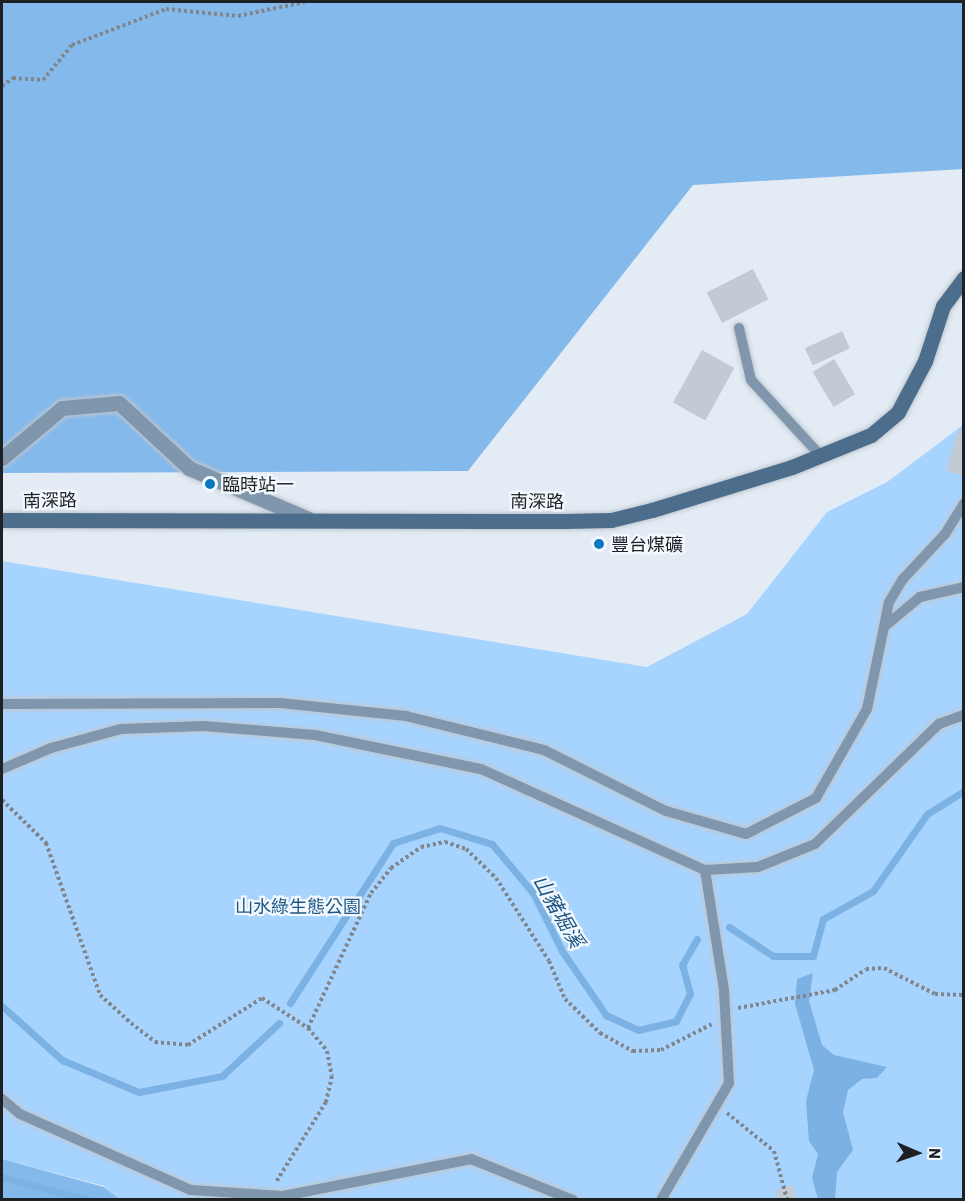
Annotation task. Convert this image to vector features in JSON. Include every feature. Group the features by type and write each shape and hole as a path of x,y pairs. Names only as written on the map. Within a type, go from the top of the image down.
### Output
{"main road":[{"name":"南深路","path":"2,520 610,520 821,456 871,435 898,412 925,361 943,306 963,278"}],"street":[{"path":"2,458 62,408 119,404 189,468 311,520"}],"lane":[{"path":"739,328 751,380 821,456"},
{"path":"2,704 280,703 406,716 544,750 666,811 746,834 816,798 867,709 889,602 903,579 945,534 963,503"},
{"path":"884,627 920,597 963,587"},
{"path":"2,769 51,748 121,729 204,726 315,735 481,769 705,870 758,867 814,844 939,724 963,715"},
{"path":"661,1200 719,1108 729,1083 724,1015 705,870"},
{"path":"2,1099 20,1114 191,1190 267,1195 471,1159 573,1200"}],"path":[{"path":"2,86 13,78 43,80 72,45 166,9 238,16 305,2"},
{"path":"2,800 46,843 100,995 155,1042 188,1045 262,998 308,1028 327,1051 332,1076 326,1102 267,1195"},
{"path":"308,1028 371,893 391,868 421,847 445,842 466,849 496,878 549,961 565,999 600,1033 633,1051 661,1050 697,1036 724,1015 754,1002 835,990 866,969 884,968 935,994 963,994"},
{"path":"719,1108 758,1134 774,1151 787,1200"}],"green space":[{"name":"山水綠生態公園","path":"963,425 963,1199 119,1200 104,1186 2,1159 2,561 647,667 747,614 827,512 887,482"}],"shaded area":[{"path":"2,2 963,2 963,169 693,185 468,471 2,473"},
{"path":"813,973 809,1001 822,1045 834,1055 887,1067 877,1078 862,1079 848,1090 843,1112 853,1150 837,1172 835,1199 818,1199 812,1178 818,1154 809,1141 806,1101 814,1070 795,1004 797,979"},
{"path":"2,1159 104,1187 119,1199 2,1199"}],"building":[{"path":"753,269 768,299 722,323 707,293"},
{"path":"842,331 850,348 813,366 805,348"},
{"path":"702,350 734,368 705,420 673,402"},
{"path":"834,359 855,394 834,407 813,372"},
{"path":"958,430 964,432 964,476 946,470"},
{"path":"792,1185 797,1200 778,1200 775,1191"}],"waterway":[{"name":"山豬堀溪","path":"729,927 773,956 813,956 823,919 873,891 927,814 964,791"},
{"name":"山豬堀溪","path":"290,1003 393,843 440,828 492,844 533,893 562,951 606,1015 638,1030 676,1021 690,994 682,965 697,939"},
{"name":"山豬堀溪","path":"2,1006 62,1060 139,1092 222,1076 279,1023"},
{"path":"2,1177 88,1200"}],"place":[{"name":"臨時站一","path":"210,484"},
{"name":"豐台煤礦","path":"599,544"}]}
